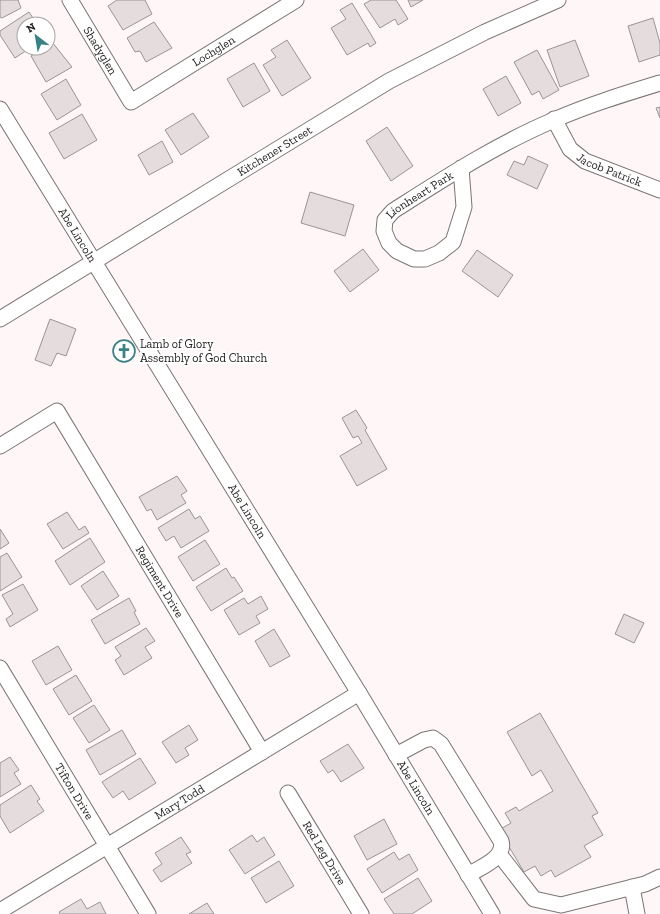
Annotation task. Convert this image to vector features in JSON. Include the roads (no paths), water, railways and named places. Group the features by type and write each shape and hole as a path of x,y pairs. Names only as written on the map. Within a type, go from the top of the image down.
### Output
{"street":[{"name":"Shadyglen","path":"70,0 131,102"},
{"name":"Kitchener Street","path":"0,319 389,81 484,32 558,0"},
{"name":"Lochglen","path":"131,102 292,1"},
{"name":"Lionheart Park","path":"461,168 464,208 453,242 439,253 426,259 414,259 397,251 389,242 384,231 385,220 393,211 461,168 554,120 612,98 660,83"},
{"name":"Abe Lincoln","path":"0,109 359,694 492,914"},
{"name":"Jacob Patrick","path":"554,120 570,149 585,161 660,190"},
{"name":"Regiment Drive","path":"0,446 56,411 262,752"},
{"name":"Tifton Drive","path":"0,668 148,914"},
{"name":"Mary Todd","path":"0,911 359,694"},
{"path":"396,755 424,740 433,738 441,744 501,841 503,848 500,855 468,875"},
{"name":"Red Leg Drive","path":"288,793 361,914"},
{"path":"500,855 534,899 562,909 645,884 660,877"},
{"path":"632,887 637,914"}],"place":[{"name":"Lamb of Glory Assembly of God Church","path":"124,351"}]}
